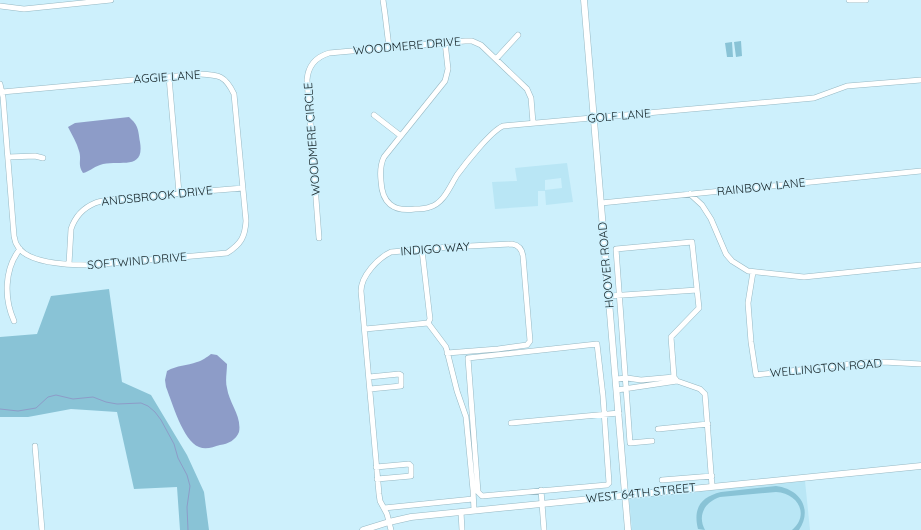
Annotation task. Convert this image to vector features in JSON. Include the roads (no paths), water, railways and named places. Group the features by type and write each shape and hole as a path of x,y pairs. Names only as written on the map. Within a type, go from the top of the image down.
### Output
{"street":[{"path":"0,6 24,9 111,0"},
{"path":"383,0 386,14 388,47"},
{"name":"HOOVER ROAD","path":"584,0 628,530"},
{"path":"849,0 866,0"},
{"path":"496,59 518,35"},
{"name":"WOODMERE DRIVE","path":"330,53 445,42 467,41 476,43 496,59 524,85 529,92 531,98 533,123"},
{"path":"374,115 401,136 445,82 448,69 445,42"},
{"name":"WOODMERE CIRCLE","path":"319,238 307,80 309,70 314,62 323,55 330,53"},
{"name":"AGGIE LANE","path":"2,92 199,74 216,75 229,84 234,94 243,188 246,232 240,242 232,250"},
{"path":"169,77 179,193"},
{"name":"GOLF LANE","path":"401,136 384,157 380,171 382,193 390,204 397,208 407,210 430,207 441,200 461,170 496,130 507,125 814,98 847,86 921,80"},
{"path":"0,84 8,157 14,236 16,245 20,249 12,261 7,286 9,306 14,321"},
{"path":"8,157 35,156 43,158"},
{"name":"RAINBOW LANE","path":"601,203 921,171"},
{"name":"ANDSBROOK DRIVE","path":"69,264 71,229 77,217 85,208 97,202 243,188"},
{"path":"690,194 702,205 711,219 726,254 740,267 753,272 766,272 804,277 921,265"},
{"name":"HOOVER ROAD","path":"652,441 630,443 618,296 616,249 692,242 697,290"},
{"name":"INDIGO WAY","path":"365,329 361,291 363,279 368,272 389,253 449,246 512,244 518,246 522,251 523,256 530,341 529,344 498,349 448,353"},
{"name":"SOFTWIND DRIVE","path":"20,249 32,258 69,264 91,265 227,253 232,250"},
{"path":"422,250 430,319 428,323"},
{"name":"WELLINGTON ROAD","path":"753,272 748,303 751,342 756,374 858,363 883,362 921,364"},
{"path":"609,296 697,290 699,308 671,337 675,379"},
{"path":"391,530 379,497 365,329 428,323"},
{"path":"428,323 444,342 466,417 474,510"},
{"path":"598,344 604,414 610,480 606,485 482,496 479,495 468,358 598,344"},
{"path":"369,377 401,375 401,386 370,389"},
{"path":"616,379 675,379 703,390 705,394 708,424 712,486"},
{"path":"617,390 675,379"},
{"path":"511,423 619,413"},
{"path":"658,429 708,424"},
{"path":"35,446 42,530"},
{"path":"376,467 410,465 412,475 377,479"},
{"name":"WEST 64TH STREET","path":"363,530 411,517 921,466"},
{"name":"WEST 64TH STREET","path":"662,480 712,476"},
{"path":"541,490 544,530"},
{"path":"384,508 472,498"},
{"path":"461,512 462,530"}],"waterway":[{"path":"0,409 18,411 36,408 48,397 56,395 73,399 93,397 117,404 141,403 148,406 161,420 174,444 178,458 187,475 190,486 187,507 188,530"}]}
